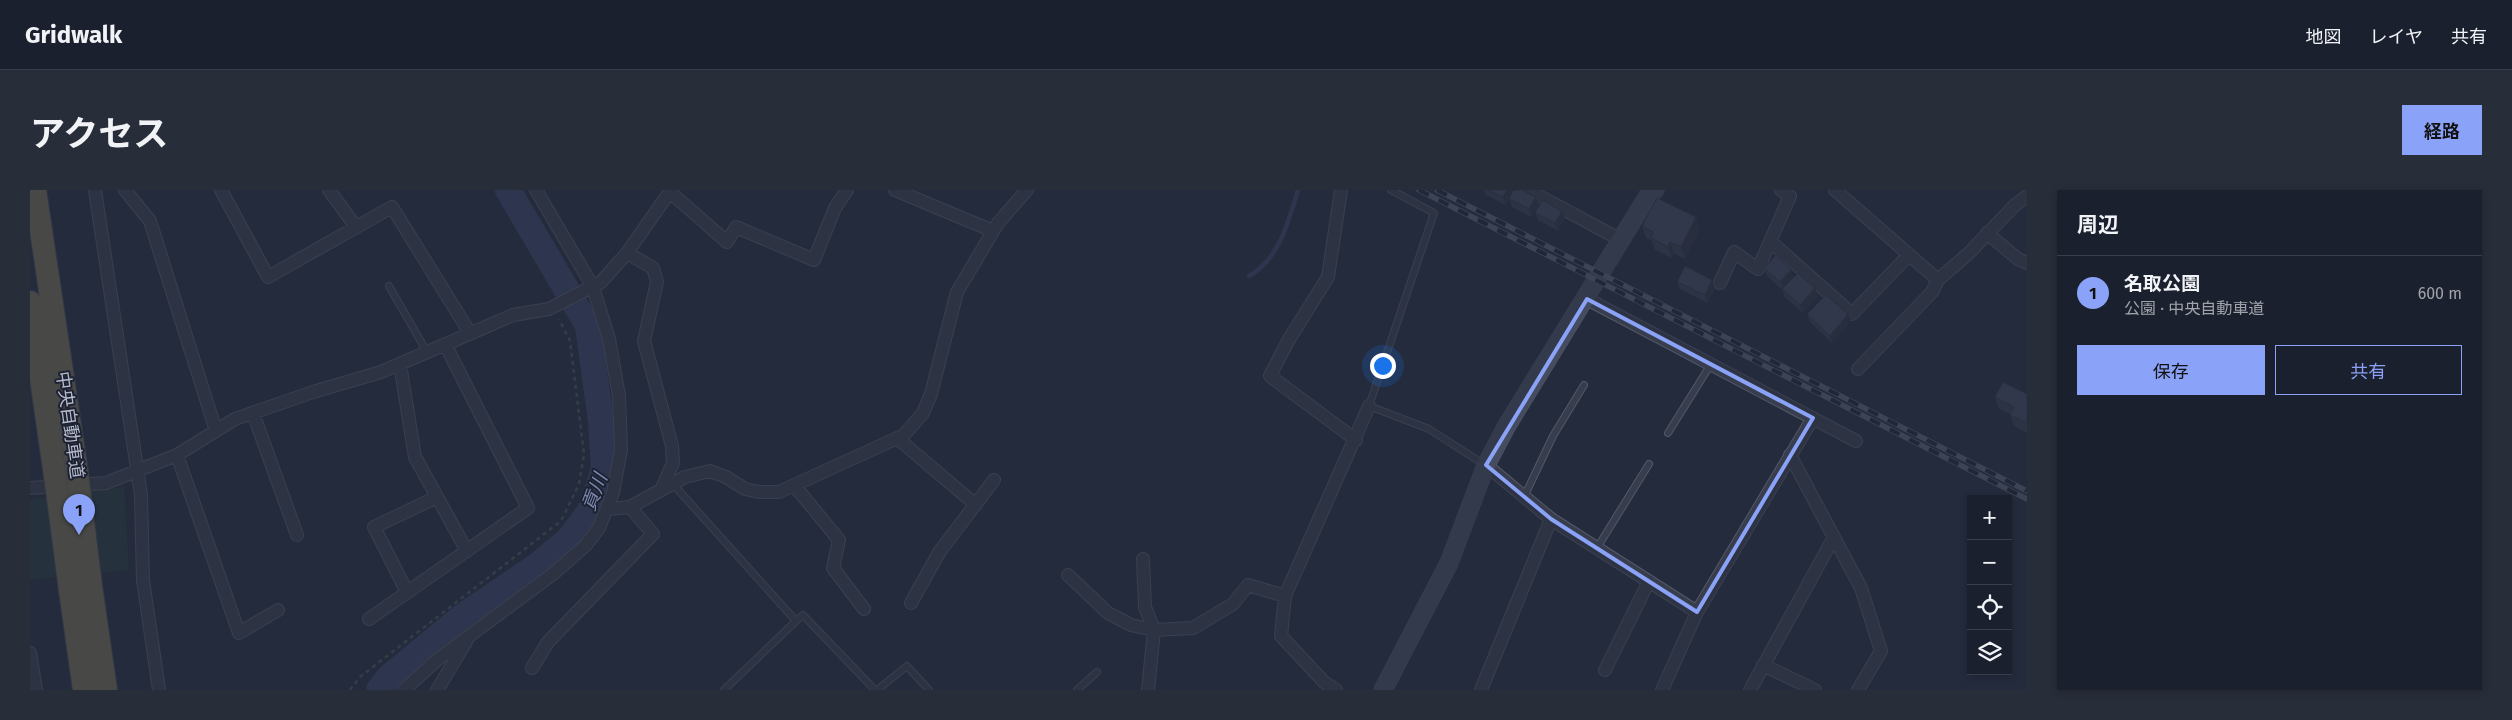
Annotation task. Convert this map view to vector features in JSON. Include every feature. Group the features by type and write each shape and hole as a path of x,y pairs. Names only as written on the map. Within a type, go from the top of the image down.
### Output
{"highway":[{"name":"中央自動車道","path":"34,190 45,250 66,474 81,588 84,690"},
{"name":"中央自動車道","path":"30,302 66,474"},
{"name":"中央自動車道","path":"81,588 106,690"}],"street":[{"path":"95,190 142,495 143,580 159,690"},
{"path":"125,190 150,221 216,431"},
{"path":"329,190 356,227"},
{"path":"404,690 437,660 553,574 586,545 599,528 608,509 622,450 618,396 609,339 590,288 536,190"},
{"path":"30,488 106,484 177,455 235,419 381,372 512,315 549,309 601,282 627,253 670,191 727,242 736,227 814,260 836,208 847,190"},
{"path":"895,190 993,231"},
{"path":"608,509 630,507 685,476 710,471 726,477 745,489 759,492 779,492 904,435 923,413 931,394 957,292 993,231 1027,190"},
{"path":"1341,190 1328,277 1288,341 1270,376 1356,440"},
{"path":"1528,190 1621,240"},
{"path":"1383,690 1449,563 1486,466 1506,427 1621,240 1654,190"},
{"path":"1720,283 1734,252 1758,269 1790,196 1780,190"},
{"path":"1835,190 1938,280"},
{"path":"225,192 268,277 392,207 470,333"},
{"path":"1858,369 1932,292 1938,280 2015,205 2027,196"},
{"path":"1987,234 2018,259 2027,263"},
{"path":"1770,241 1852,314 1909,255"},
{"path":"627,253 653,268 657,282 644,341 672,446 673,463 667,485"},
{"path":"1587,298 1856,441"},
{"path":"369,619 528,508 445,344"},
{"path":"400,364 415,457 467,551"},
{"path":"1331,689 1281,636 1285,596 1370,406"},
{"path":"253,413 298,535"},
{"path":"1662,690 1697,612 1814,418"},
{"path":"896,438 976,505"},
{"path":"177,455 239,633 278,610"},
{"path":"1790,455 1861,588 1881,651 1858,690"},
{"path":"1486,466 1551,519 1697,612"},
{"path":"911,603 940,551 994,480"},
{"path":"794,485 839,540 833,568 864,609"},
{"path":"407,592 374,527 437,498"},
{"path":"532,668 548,642 653,534 630,507"},
{"path":"1481,690 1551,519"},
{"path":"1750,690 1834,537"},
{"path":"1143,559 1145,607 1154,630 1148,690"},
{"path":"1068,575 1108,613 1131,625 1154,630 1193,628 1233,604 1248,585 1285,596"},
{"path":"1605,670 1649,581"},
{"path":"437,690 470,636"},
{"path":"30,653 36,690"},
{"path":"1763,665 1815,690"}],"lane":[{"path":"1391,190 1434,213 1370,406 1429,429 1486,466"},
{"path":"388,286 427,352"},
{"path":"1668,433 1711,364"},
{"path":"1524,497 1553,436 1584,385"},
{"path":"1597,548 1649,464"},
{"path":"667,485 796,622"},
{"path":"724,690 804,615 876,690 906,666 929,690"},
{"path":"1078,690 1097,672"}],"highlighted area":[{"path":"1587,299 1813,418 1697,612 1551,519 1486,465"}],"shaded area":[{"path":"124,487 129,570 30,580 30,499"}],"building":[{"path":"1488,190 1507,190 1503,197"},
{"path":"1513,190 1522,190 1536,197 1529,209 1509,199"},
{"path":"1657,198 1696,217 1681,247 1670,242 1668,247 1651,238 1653,232 1642,226"},
{"path":"1542,200 1562,211 1555,223 1535,213"},
{"path":"1776,255 1791,270 1780,282 1764,268"},
{"path":"1685,266 1712,280 1705,295 1677,282"},
{"path":"1798,273 1815,288 1800,305 1782,289"},
{"path":"1826,295 1848,314 1830,336 1807,314"},
{"path":"2003,382 2027,394 2027,423 2010,415 2014,407 1995,397"}],"waterway":[{"name":"貢川","path":"379,690 388,678 463,616 538,565 569,539 592,508 604,468 601,421 588,326 508,190"},
{"path":"1249,276 1260,268 1275,249 1286,227 1298,190"}],"railway":[{"path":"1419,190 2027,499"},
{"path":"1437,190 2027,491"}],"place":[{"name":"名取公園","path":"79,535"}]}
